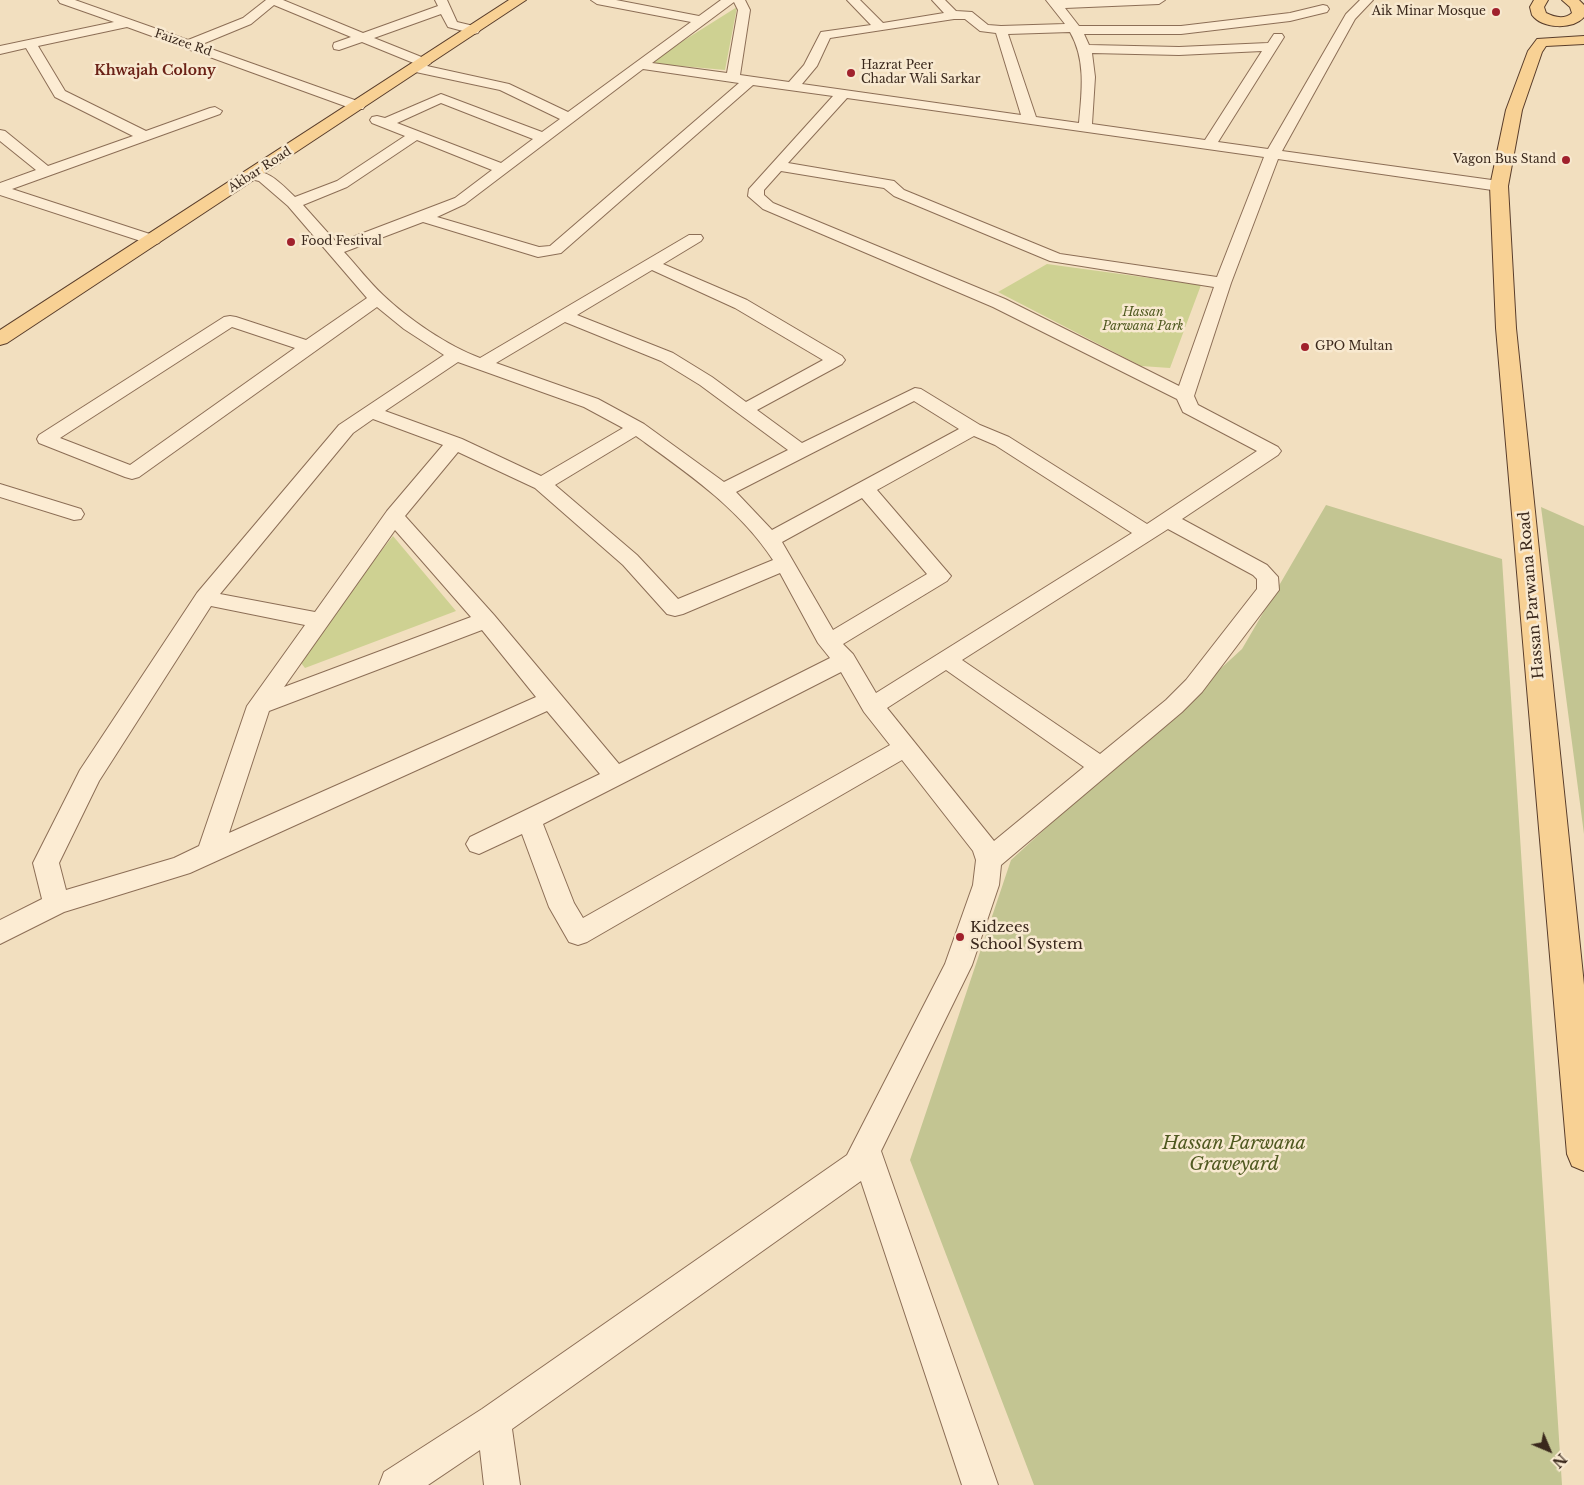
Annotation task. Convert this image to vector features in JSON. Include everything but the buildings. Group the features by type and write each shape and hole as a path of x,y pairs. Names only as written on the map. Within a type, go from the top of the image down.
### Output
{"main road":[{"name":"Akbar Road","path":"0,339 519,0"},
{"path":"1535,1 1538,13 1566,15 1584,29"},
{"path":"1566,15 1584,40"},
{"name":"Hassan Parwana Road","path":"1566,15 1535,51 1514,110 1500,186 1506,328 1584,1154"}],"street":[{"name":"Faizee Rd","path":"64,0 355,107 414,136 503,169"},
{"path":"188,45 247,21 273,0 364,37 420,65 498,86 569,118"},
{"path":"597,0 702,20"},
{"path":"334,250 460,201 729,0"},
{"path":"733,79 744,10 738,0"},
{"path":"853,0 880,27"},
{"path":"938,0 954,15"},
{"path":"1054,2 1160,0"},
{"path":"1308,0 1337,13"},
{"path":"792,88 810,66 825,36 954,15 968,15 984,28 1001,30 1166,31 1337,13 1367,0"},
{"path":"1054,2 1074,29 1084,49 1088,83 1085,129"},
{"path":"339,46 443,4 452,24 474,30"},
{"path":"1185,396 1223,283 1272,155 1337,13"},
{"path":"1209,145 1290,17"},
{"path":"0,50 126,24"},
{"path":"1001,30 1030,120"},
{"path":"30,44 60,94 145,136"},
{"path":"1084,49 1179,51 1271,47"},
{"path":"640,65 792,88 1500,186"},
{"path":"422,216 538,252 550,252 559,247 749,81"},
{"path":"842,95 756,193 756,196 768,206 999,303 1185,396 1190,408 1271,451 1147,533 872,706"},
{"path":"385,123 441,98 543,138"},
{"path":"0,189 215,111"},
{"path":"0,134 46,172"},
{"path":"293,203 342,184 414,136"},
{"path":"778,166 889,184 899,193 1056,258 1223,283"},
{"path":"252,175 264,177 293,203 377,299 410,325 456,355 591,403 637,428 723,491 770,540 872,706 985,847 989,860 986,885 958,965 858,1165 494,1422 397,1485"},
{"path":"0,189 153,240"},
{"path":"482,364 695,238"},
{"path":"651,264 741,304 836,360 744,410"},
{"path":"308,346 230,320 46,439 132,473 308,346 377,299"},
{"path":"564,316 667,358 706,382 802,451"},
{"path":"56,904 46,863 88,777 205,598 346,429 456,355"},
{"path":"723,491 915,393 973,429 1002,442 1147,533"},
{"path":"370,412 455,443 542,484 630,560 675,609 785,564"},
{"path":"542,484 637,428"},
{"path":"770,540 973,429"},
{"path":"210,853 259,706 394,516 455,443"},
{"path":"479,844 616,777 837,651 940,576 865,488"},
{"path":"0,490 74,514"},
{"path":"394,516 486,620 616,777"},
{"path":"989,860 1152,727 1194,686 1268,590 1267,577 1260,570 1167,520"},
{"path":"205,598 319,620"},
{"path":"259,706 486,620"},
{"path":"947,660 1101,767"},
{"path":"0,933 56,904 182,866 551,700"},
{"path":"529,821 562,907 578,934 905,747"},
{"path":"866,1150 980,1485"},
{"path":"494,1422 502,1485"}],"green space":[{"path":"737,7 725,70 648,63"},
{"name":"Hassan Parwana Park","path":"1047,264 1201,285 1170,368 1141,366 998,292"},
{"name":"Hassan Parwana Graveyard","path":"1326,505 1502,559 1562,1485 1034,1485 910,1160 1011,860 1242,649"},
{"path":"1541,507 1584,526 1584,834"},
{"path":"393,536 456,611 305,668 297,658"}],"place":[{"name":"Aik Minar Mosque","path":"1496,12"},
{"name":"Hazrat Peer Chadar Wali Sarkar","path":"851,73"},
{"name":"Vagon Bus Stand","path":"1566,160"},
{"name":"Food Festival","path":"291,242"},
{"name":"GPO Multan","path":"1305,347"},
{"name":"Kidzees School System","path":"960,937"}],"district":[{"name":"Khwajah Colony","path":"155,71"}]}
